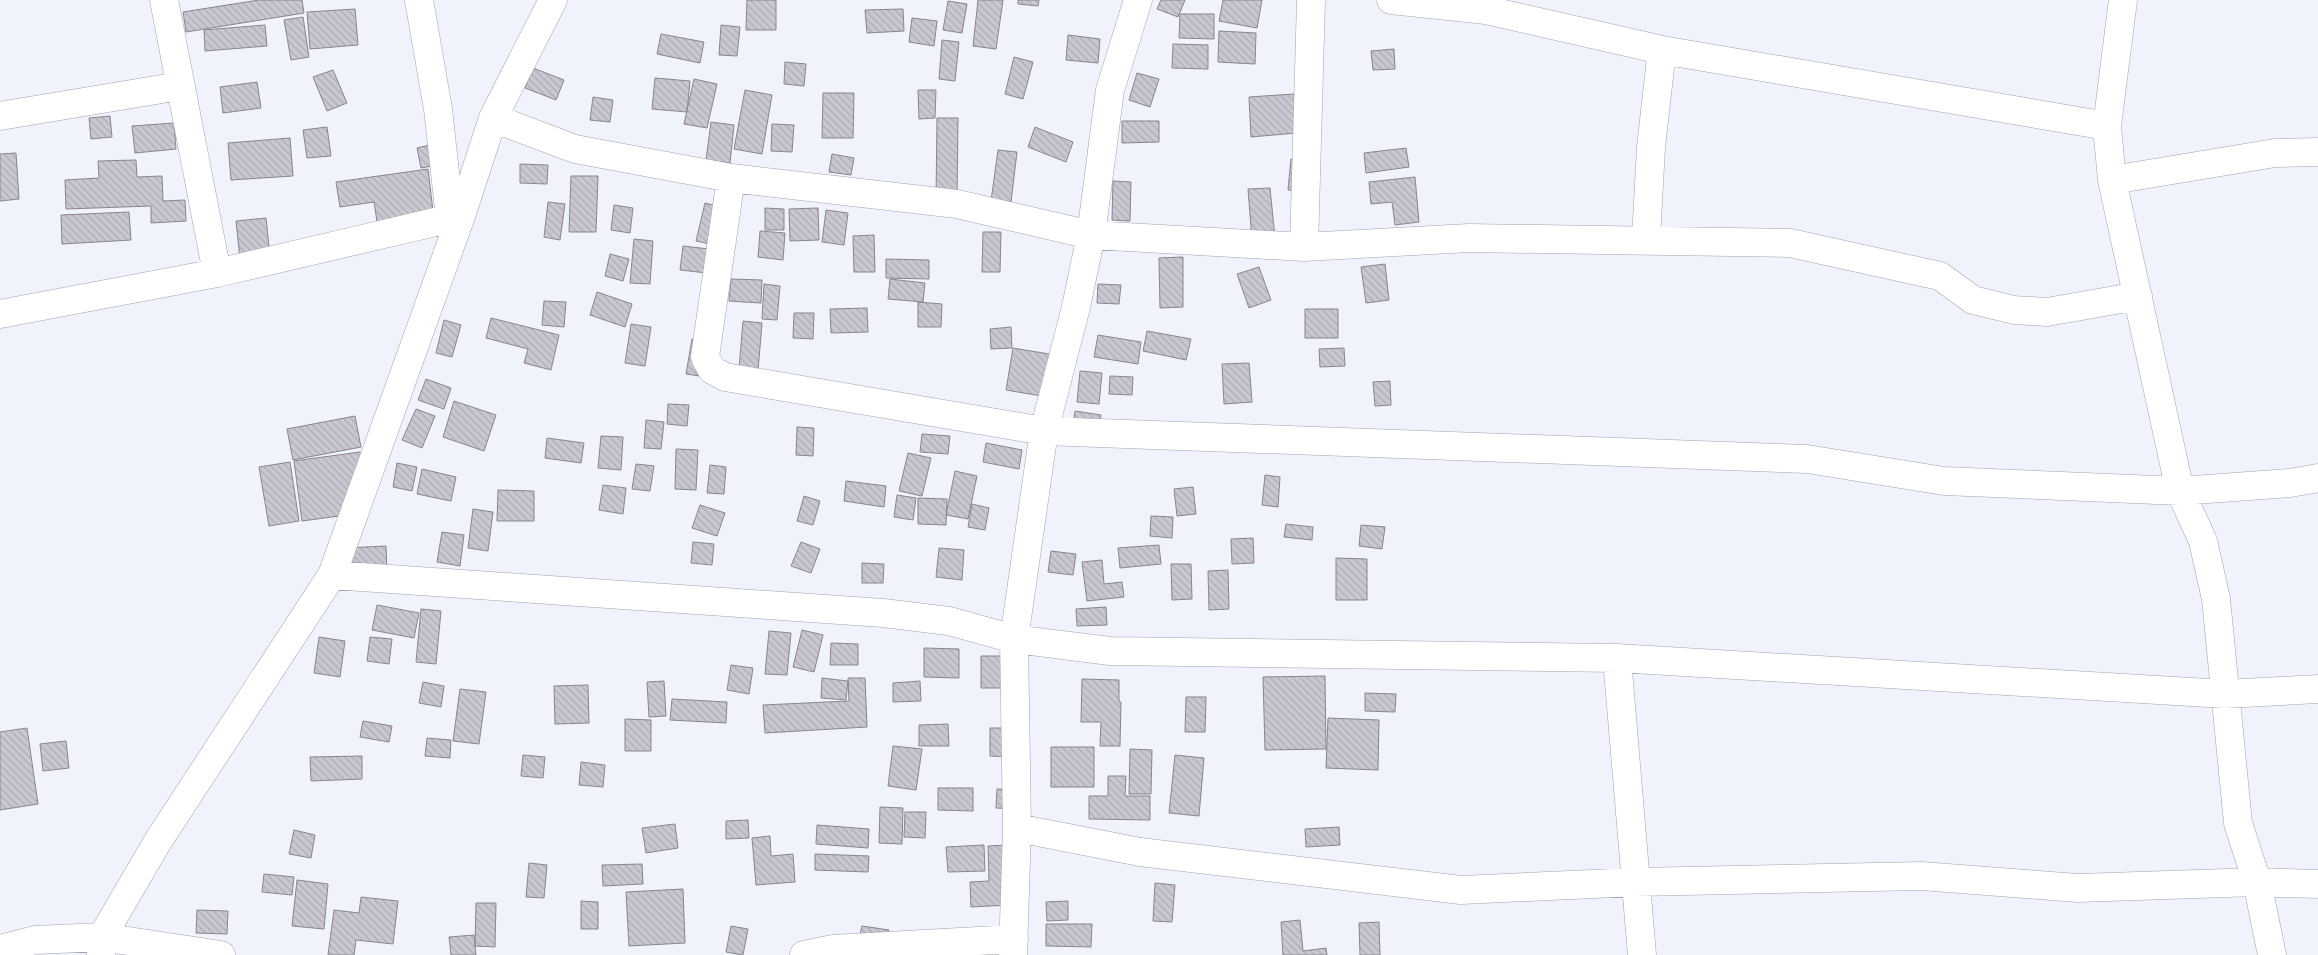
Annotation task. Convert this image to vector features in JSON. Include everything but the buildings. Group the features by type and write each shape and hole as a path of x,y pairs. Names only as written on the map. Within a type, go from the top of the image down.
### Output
{"street":[{"path":"164,0 217,272"},
{"path":"419,0 456,217"},
{"path":"102,946 158,841 332,575 456,217 493,118 553,0"},
{"path":"804,955 833,949 1014,947 1018,828 1014,639 1044,431 1076,307 1091,235 1110,90 1138,0"},
{"path":"1304,247 1311,0"},
{"path":"1391,0 1486,5 1662,50 2107,126"},
{"path":"2123,0 2107,126 2112,180 2180,491 2203,540 2216,599 2238,824 2257,882 2272,955"},
{"path":"1646,240 1651,147 1662,50"},
{"path":"0,116 180,86"},
{"path":"493,118 575,149 731,178 957,204 1091,235 1304,247 1470,238 1790,243 1940,276 1973,300 2014,310 2047,312 2138,296"},
{"path":"2112,180 2275,153 2318,152"},
{"path":"731,178 705,357 712,370 725,377 1044,431 1807,459 1944,482 2180,491 2290,483 2318,478"},
{"path":"0,314 217,272 456,217"},
{"path":"332,575 883,613 950,621 1014,639 1110,651 1617,658 2225,694 2318,689"},
{"path":"1617,658 1642,955"},
{"path":"1018,828 1140,852 1460,890 1636,882 1921,876 2078,888 2257,882 2318,884"},
{"path":"0,949 35,940 221,955"}]}
